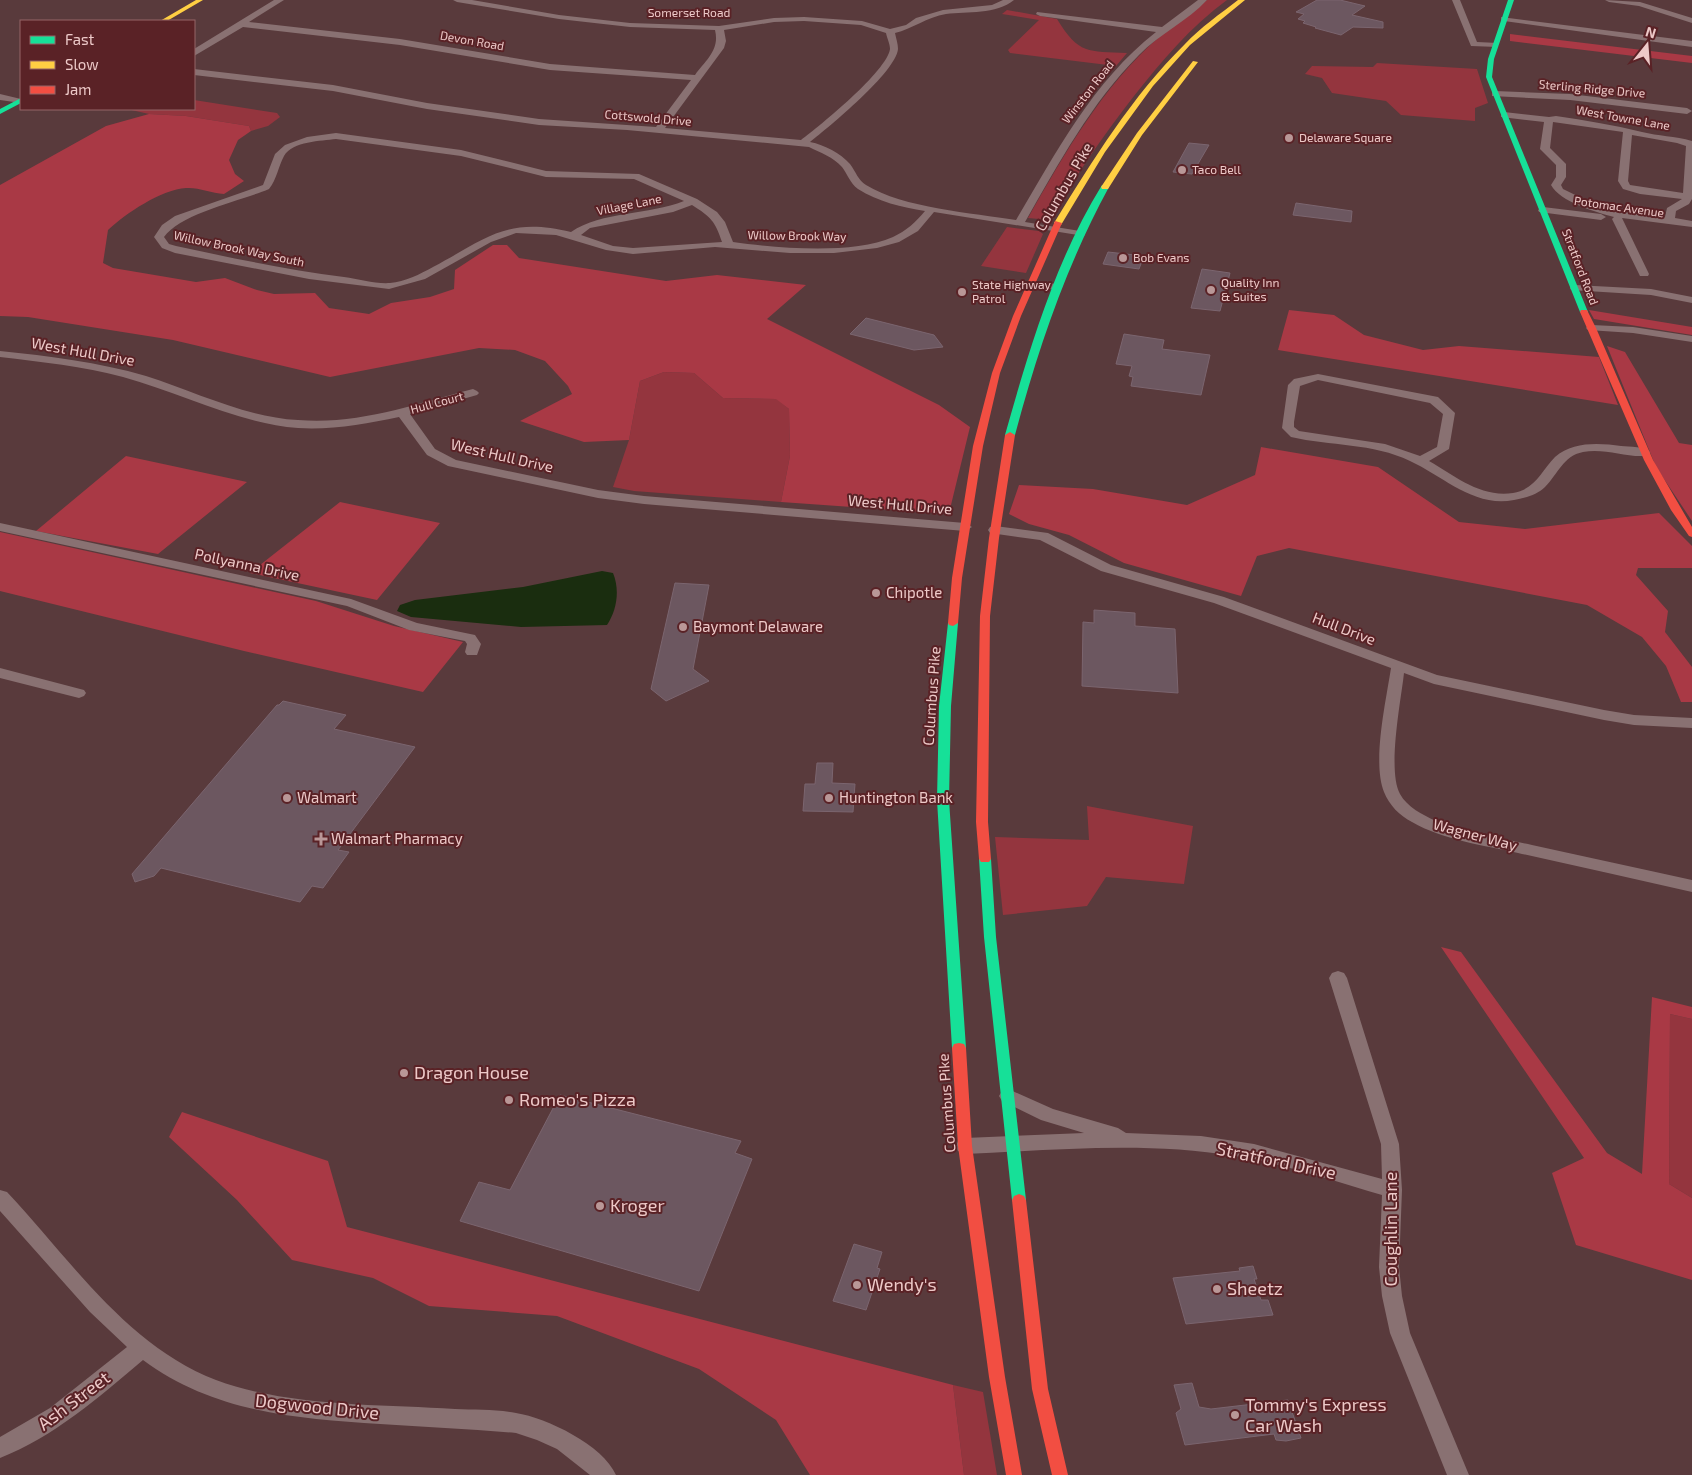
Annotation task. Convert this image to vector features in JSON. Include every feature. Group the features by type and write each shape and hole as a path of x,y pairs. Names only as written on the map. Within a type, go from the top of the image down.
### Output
{"main road":[{"path":"165,20 200,0"},
{"name":"Stratford Road","path":"1511,0 1491,59 1489,77 1504,115 1546,190 1543,210 1585,316 1592,328 1644,452 1661,489 1692,534"},
{"name":"Columbus Pike","path":"1238,18 1247,3"},
{"name":"Columbus Pike","path":"1014,1475 997,1377 965,1146 942,800 945,706 957,578 970,530 978,446 996,373 1054,229 1107,142 1152,83 1189,43 1247,3"},
{"path":"1060,1475 1040,1389 990,937 982,822 984,635 990,527 1007,465 1010,436 1026,377 1058,287 1086,220 1139,134 1175,85 1203,52"},
{"path":"0,112 20,101"},
{"path":"978,446 987,452 988,457"},
{"path":"976,591 974,624 984,635"}],"street":[{"path":"195,51 280,0"},
{"name":"Somerset Road","path":"456,0 606,23 680,28 719,28 774,20 804,18 862,23 890,32"},
{"path":"802,144 852,104 890,60 894,48 890,32 909,27 929,16 943,12 994,7 1010,0"},
{"name":"Winston Road","path":"1020,222 1086,112 1136,53 1162,30 1203,0"},
{"path":"1456,0 1474,44 1496,45"},
{"path":"1609,0 1640,4 1689,20"},
{"path":"1040,14 1162,30"},
{"path":"1504,19 1692,44"},
{"name":"Devon Road","path":"242,24 393,41 550,66 698,78"},
{"path":"658,130 722,45 719,28"},
{"name":"Cottswold Drive","path":"195,72 333,88 427,106 539,122 658,130 802,144 836,156 847,167 854,180 869,192 888,200 1080,234"},
{"name":"Sterling Ridge Drive","path":"1495,94 1570,97 1687,111"},
{"path":"0,97 20,100"},
{"name":"West Towne Lane","path":"1504,115 1573,121 1618,128 1691,144"},
{"path":"1546,190 1556,185 1560,177 1561,164 1545,149 1549,120"},
{"path":"1628,131 1623,181 1626,187 1640,191 1688,197"},
{"name":"Willow Brook Way South","path":"693,201 631,176 546,174 461,153 348,136 321,137 299,142 280,154 271,180 262,189 179,218 166,227 159,238 166,247 183,251 309,276 389,286 423,277 504,232 534,230 572,236 610,248 631,251 729,245"},
{"path":"1670,219 1672,210 1688,197 1691,144"},
{"path":"1546,190 1620,216 1653,220 1670,219 1692,224"},
{"path":"693,201 717,218 729,245"},
{"name":"Village Lane","path":"572,236 590,225 660,212 693,201"},
{"path":"893,239 920,207"},
{"name":"Willow Brook Way","path":"729,245 751,248 836,250 869,247 910,232 932,209"},
{"name":"Potomac Avenue","path":"1543,210 1692,230"},
{"path":"1617,219 1644,274"},
{"path":"1031,284 1058,287"},
{"path":"1575,288 1651,292 1692,300"},
{"path":"1592,328 1640,331 1692,339"},
{"name":"West Hull Drive","path":"0,354 120,373 278,421 297,424 338,424 402,412 431,452 452,463 598,494 644,500 970,530"},
{"path":"1420,461 1443,449 1449,413 1434,400 1318,377 1304,379 1294,385 1288,428 1295,434 1389,449 1420,461 1466,490 1484,494 1510,497 1540,486 1560,460 1578,450 1594,448 1644,452"},
{"name":"Hull Court","path":"402,412 473,393"},
{"name":"Pollyanna Drive","path":"0,527 351,603 414,627 470,638 474,644 472,652"},
{"name":"Hull Drive","path":"990,527 1043,536 1106,568 1219,600 1398,667 1456,685 1634,720 1692,723"},
{"name":"Wagner Way","path":"1398,667 1388,757 1389,780 1391,792 1410,813 1427,823 1446,830 1692,886"},
{"path":"0,673 79,693"},
{"name":"Coughlin Lane","path":"1338,978 1390,1144 1392,1190 1389,1267 1392,1296 1400,1333 1458,1475"},
{"name":"Stratford Drive","path":"1006,1095 1048,1115 1129,1139"},
{"name":"Stratford Drive","path":"965,1146 1129,1139 1233,1148 1287,1160 1392,1190"},
{"name":"Dogwood Drive","path":"0,1198 115,1323 161,1362 206,1386 240,1398 270,1405 317,1411 477,1419 516,1423 568,1442 594,1462 605,1475"},
{"name":"Ash Street","path":"0,1448 42,1427 68,1409 143,1347"}],"shaded area":[{"path":"1207,0 1227,0 1189,33 1144,83 1090,156 1050,220 1028,218 1086,122 1120,77 1159,37"},
{"path":"1007,10 1057,19 1072,39 1086,49 1127,53 1116,66 1010,53 1008,50 1039,20 1002,14"},
{"path":"1510,34 1692,56 1692,63 1510,41"},
{"path":"1377,63 1477,69 1488,103 1475,108 1475,121 1401,115 1386,101 1332,93 1322,78 1305,74 1312,66 1373,67"},
{"path":"195,100 277,113 280,117 268,126 251,131 249,126 186,116 149,114 131,110 195,110"},
{"path":"149,114 186,116 249,126 251,131 238,140 229,160 235,174 244,181 224,194 191,188 176,189 144,203 108,230 103,263 113,268 196,282 225,278 274,294 315,293 329,308 369,314 391,303 430,297 454,289 455,270 493,245 507,245 519,258 666,281 717,275 806,285 767,319 939,405 970,427 950,509 937,513 781,502 790,456 789,409 776,399 723,398 694,373 664,372 640,381 629,440 584,442 520,421 572,394 568,386 545,361 515,350 479,348 330,377 173,340 28,317 0,316 0,185 106,126"},
{"path":"1007,227 1039,231 1043,234 1026,273 981,266"},
{"path":"1289,310 1334,315 1364,335 1423,350 1459,346 1599,357 1618,405 1278,350"},
{"path":"1589,310 1692,327 1692,335 1594,319"},
{"path":"1607,346 1625,352 1679,443 1692,445 1692,521 1656,467"},
{"path":"664,372 694,373 723,398 777,399 789,409 790,456 781,502 634,491 613,487 629,440 640,381"},
{"path":"1261,447 1378,467 1459,522 1525,529 1659,513 1692,546 1692,568 1638,568 1636,575 1668,611 1665,632 1692,667 1692,702 1681,702 1666,666 1642,637 1587,605 1289,548 1257,556 1241,596 1124,563 1069,535 1029,524 1009,514 1019,485 1093,489 1187,505 1255,475"},
{"path":"126,456 247,482 158,554 36,531"},
{"path":"340,502 440,523 377,600 250,573"},
{"path":"0,532 316,601 394,626 463,642 423,692 244,651 0,591"},
{"path":"602,571 613,573 617,593 613,613 607,625 521,627 411,617 397,611 400,605 415,600 523,587"},
{"path":"1087,806 1193,826 1184,884 1106,877 1087,906 1003,915 995,837 1089,840"},
{"path":"1441,947 1461,952 1607,1153 1642,1174 1652,997 1692,1007 1692,1019 1670,1014 1669,1184 1692,1198 1692,1280 1576,1245 1552,1173 1584,1158"},
{"path":"1670,1014 1692,1019 1692,1198 1669,1184"},
{"path":"182,1112 328,1161 347,1227 953,1385 964,1475 810,1475 776,1420 699,1369 557,1316 429,1306 373,1278 292,1260 237,1200 169,1137"},
{"path":"953,1385 983,1392 997,1475 964,1475"}],"building":[{"path":"1317,0 1340,0 1365,6 1352,15 1383,22 1383,28 1353,27 1341,35 1303,23 1305,21 1298,19 1304,14 1296,12"},
{"path":"1189,143 1209,145 1192,174 1173,172"},
{"path":"1296,203 1352,211 1351,222 1293,215"},
{"name":"Bob Evans","path":"1108,252 1144,256 1139,269 1103,264"},
{"name":"Quality Inn & Suites","path":"1202,269 1230,273 1220,311 1191,308"},
{"path":"866,318 934,335 943,347 914,350 850,334"},
{"path":"1124,334 1164,340 1162,349 1210,355 1201,395 1131,386 1133,377 1129,376 1132,366 1116,364"},
{"name":"Baymont Delaware","path":"675,583 709,585 693,669 709,681 666,701 651,689"},
{"path":"1094,610 1135,613 1135,626 1175,629 1178,693 1082,686 1083,622 1094,623"},
{"name":"Walmart","path":"283,701 346,715 334,729 415,747 338,850 349,852 323,888 312,886 300,902 161,868 154,876 135,882 132,874 277,705"},
{"name":"Huntington Bank","path":"817,763 833,763 832,783 855,784 853,812 803,811 805,784 815,784"},
{"name":"Kroger","path":"560,1095 741,1141 735,1153 752,1159 699,1291 460,1221 479,1182 510,1190"},
{"name":"Wendy's","path":"854,1244 882,1252 877,1268 880,1269 866,1310 833,1301"},
{"name":"Sheetz","path":"1253,1266 1257,1279 1254,1279 1261,1300 1268,1300 1273,1315 1186,1324 1173,1278 1240,1271 1239,1268"},
{"name":"Tommy's Express Car Wash","path":"1192,1383 1199,1407 1211,1409 1288,1400 1301,1438 1286,1441 1276,1440 1274,1434 1185,1445 1176,1413 1181,1409 1174,1385"}],"traffic: fast":[{"path":"1511,0 1491,59 1489,77 1584,312"},
{"path":"0,112 20,101"},
{"path":"1010,435 1028,371 1049,308 1074,246 1105,187"},
{"path":"953,623 945,706 943,800 959,1048"},
{"path":"985,859 990,937 1019,1200"}],"traffic: slow":[{"path":"165,20 200,0"},
{"path":"1058,223 1117,129 1151,85 1188,44 1242,0"},
{"path":"1105,187 1139,134 1195,62"}],"traffic: jam":[{"path":"953,623 957,578 978,446 996,373 1017,316 1058,223"},
{"path":"1584,312 1648,460 1661,485 1692,534"},
{"path":"985,859 982,822 985,616 994,538 1010,435"},
{"path":"959,1048 965,1146 997,1377 1014,1475"},
{"path":"1019,1200 1040,1389 1060,1475"}],"place":[{"name":"Delaware Square","path":"1289,138"},
{"name":"Taco Bell","path":"1182,170"},
{"name":"Bob Evans","path":"1123,258"},
{"name":"Quality Inn & Suites","path":"1211,290"},
{"name":"State Highway Patrol","path":"962,292"},
{"name":"Chipotle","path":"876,593"},
{"name":"Baymont Delaware","path":"683,627"},
{"name":"Walmart","path":"287,798"},
{"name":"Huntington Bank","path":"829,798"},
{"name":"Walmart Pharmacy","path":"321,839"},
{"name":"Dragon House","path":"404,1073"},
{"name":"Romeo's Pizza","path":"509,1100"},
{"name":"Kroger","path":"600,1206"},
{"name":"Wendy's","path":"857,1285"},
{"name":"Sheetz","path":"1217,1289"},
{"name":"Tommy's Express Car Wash","path":"1235,1415"}]}
